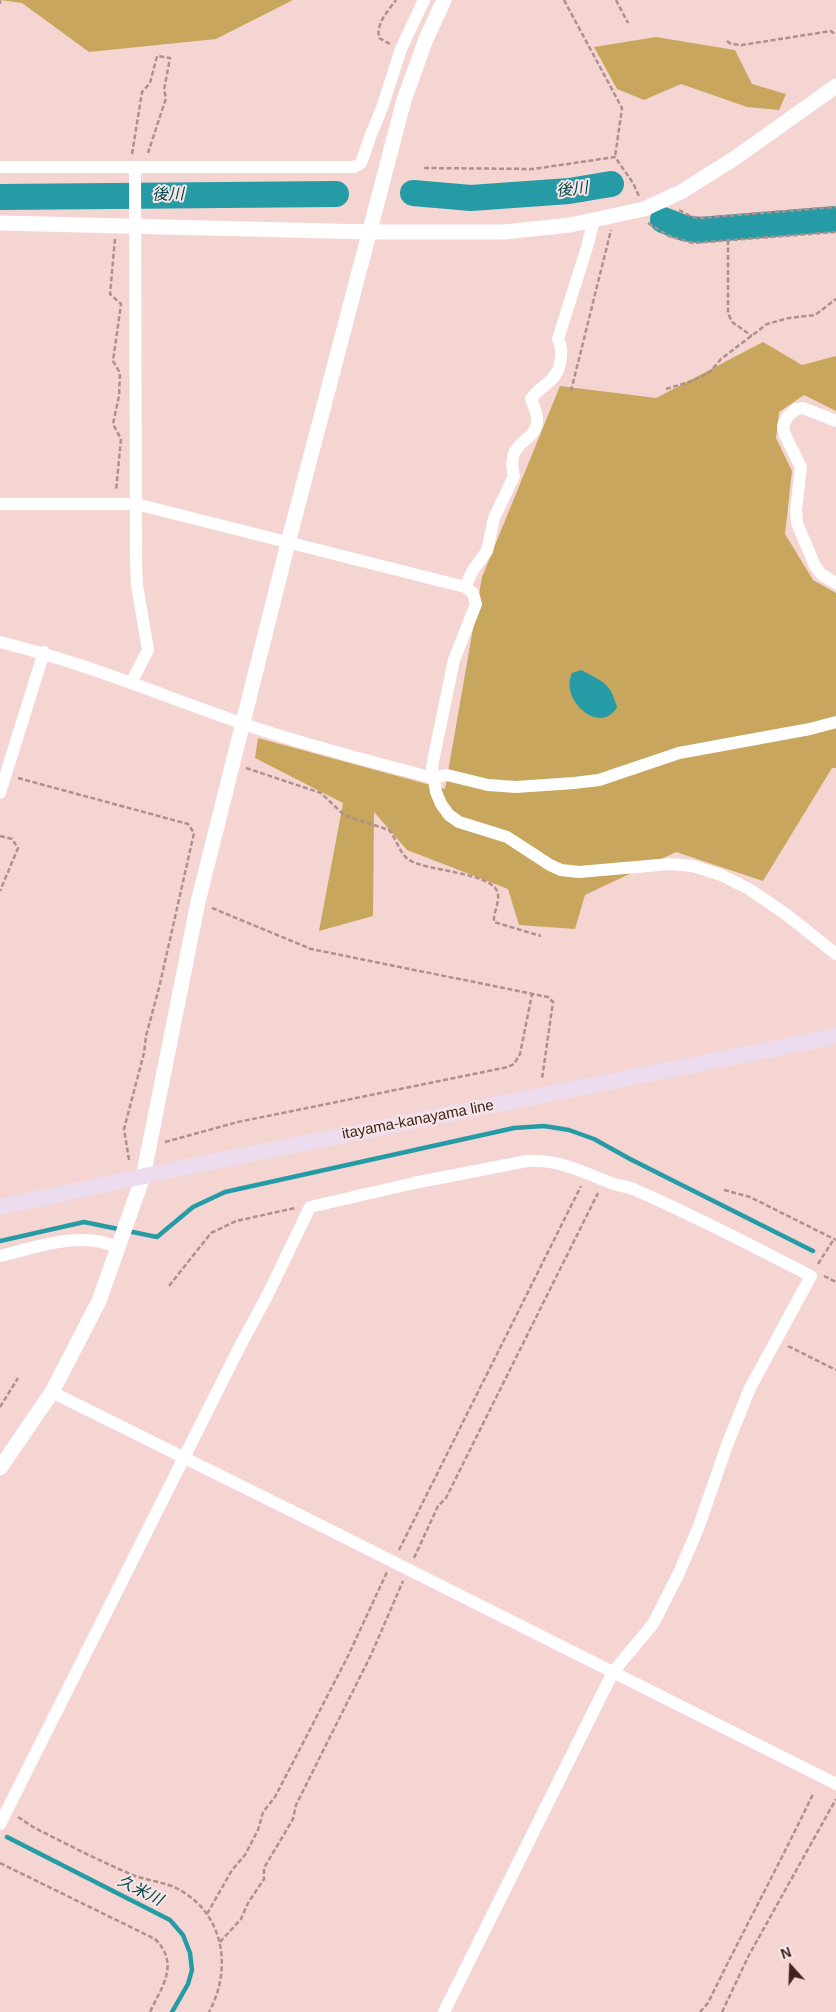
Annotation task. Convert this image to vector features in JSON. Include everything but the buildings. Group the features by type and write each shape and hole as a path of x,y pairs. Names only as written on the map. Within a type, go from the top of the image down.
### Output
{"main road":[{"name":"itayama-kanayama line","path":"0,1207 836,1036"}],"street":[{"path":"0,167 354,167 360,164 364,158 400,49 424,0"},
{"path":"0,1468 52,1392 99,1301 143,1178 198,902 288,543 371,232 404,100 426,39 444,0"},
{"path":"0,223 371,232 504,232 570,225 639,210 681,192 735,158 836,86"},
{"path":"131,683 148,650 137,585 135,225 137,167"},
{"path":"465,587 473,570 487,550 494,518 514,476 511,464 512,457 518,447 532,434 536,426 537,418 531,399 536,391 559,371 562,350 558,339 594,220"},
{"path":"836,421 803,408 796,409 787,417 783,426 785,436 801,467 796,510 797,523 815,566 821,574 836,584"},
{"path":"0,504 136,504 465,587 473,594 476,604 454,660 434,759 433,778 441,804 449,815 459,822 507,837 561,870 579,872 670,864 693,866 721,875 749,889 787,915 836,954"},
{"path":"0,642 44,652 265,731 433,778 446,775 488,784 516,787 598,780 679,753 810,729 836,722"},
{"path":"0,793 44,652"},
{"path":"0,1824 268,1294 310,1207 527,1160 563,1164 613,1184 630,1188 689,1215 811,1276 750,1388 727,1445 699,1526 679,1574 653,1624 613,1672 444,2012"},
{"path":"0,1256 80,1240 95,1240 118,1247"},
{"path":"52,1392 836,1784"}],"path":[{"path":"396,0 385,15 378,30 380,38 400,49"},
{"path":"564,0 622,108 615,157 633,182 639,210 637,216 680,240 693,243 836,232"},
{"path":"616,0 628,23"},
{"path":"727,41 731,44 742,45 831,31 836,35"},
{"path":"157,56 170,58 164,90 166,98 149,146 137,167 135,143 142,92 150,84 157,56"},
{"path":"424,168 533,169 615,157"},
{"path":"667,198 675,208 692,217 701,218 836,207"},
{"path":"571,391 613,222 612,216"},
{"path":"114,225 115,252 110,294 121,304 113,361 120,373 113,424 121,439 115,504"},
{"path":"728,240 728,313 732,322 752,336"},
{"path":"666,389 701,378 709,373 721,359 767,324 775,320 815,315 836,299"},
{"path":"232,764 321,793 344,815 389,830 408,860 412,862 486,882 497,890 498,897 494,922 541,936"},
{"path":"5,774 188,824 194,833 159,988 146,1036 144,1053 124,1129 129,1160"},
{"path":"0,836 12,839 18,848 0,891"},
{"path":"198,902 311,949 548,997 553,1002 540,1096"},
{"path":"149,1146 238,1122 508,1067 514,1064 520,1054 532,994"},
{"path":"207,1914 232,1870 245,1855 258,1830 263,1812 275,1797 348,1656 387,1571 588,1174"},
{"path":"724,1190 750,1197 835,1239 811,1276"},
{"path":"169,1286 211,1233 236,1221 302,1206 310,1207"},
{"path":"777,1340 836,1370"},
{"path":"0,1406 18,1378"},
{"path":"700,2012 708,2003 745,1932 813,1794"},
{"path":"722,2012 750,1955 836,1799"},
{"path":"7,1810 33,1827 102,1862 131,1875 174,1887 185,1893 207,1914 220,1942 222,1966 217,1997 209,2012"},
{"path":"0,1863 156,1939 163,1946 168,1966 166,1979 150,2012"}],"shaded area":[{"path":"0,0 293,0 216,39 89,52 22,3"},
{"path":"656,37 735,50 752,84 786,94 779,110 747,107 681,84 644,100 617,89 594,47"},
{"path":"763,342 802,365 836,356 836,411 804,395 779,412 776,438 792,471 785,534 813,580 836,593 836,768 832,768 763,881 676,852 585,895 575,929 519,925 508,889 407,850 374,812 373,916 319,931 343,803 255,758 258,738 445,789 482,577 560,386 656,398"}],"water":[{"path":"581,670 600,680 612,692 617,707 610,715 601,718 592,716 576,704 571,694 570,684 572,673"}],"waterway":[{"name":"後川","path":"413,193 471,198 569,191 611,184"},
{"name":"後川","path":"0,197 336,194"},
{"name":"後川","path":"663,220 684,228 700,230 836,219"},
{"path":"0,1241 84,1222 157,1237 193,1207 225,1192 514,1128 544,1126 569,1130 594,1139 813,1251"},
{"name":"久米川","path":"7,1837 170,1920 183,1935 190,1953 192,1970 188,1984 172,2012"}]}
